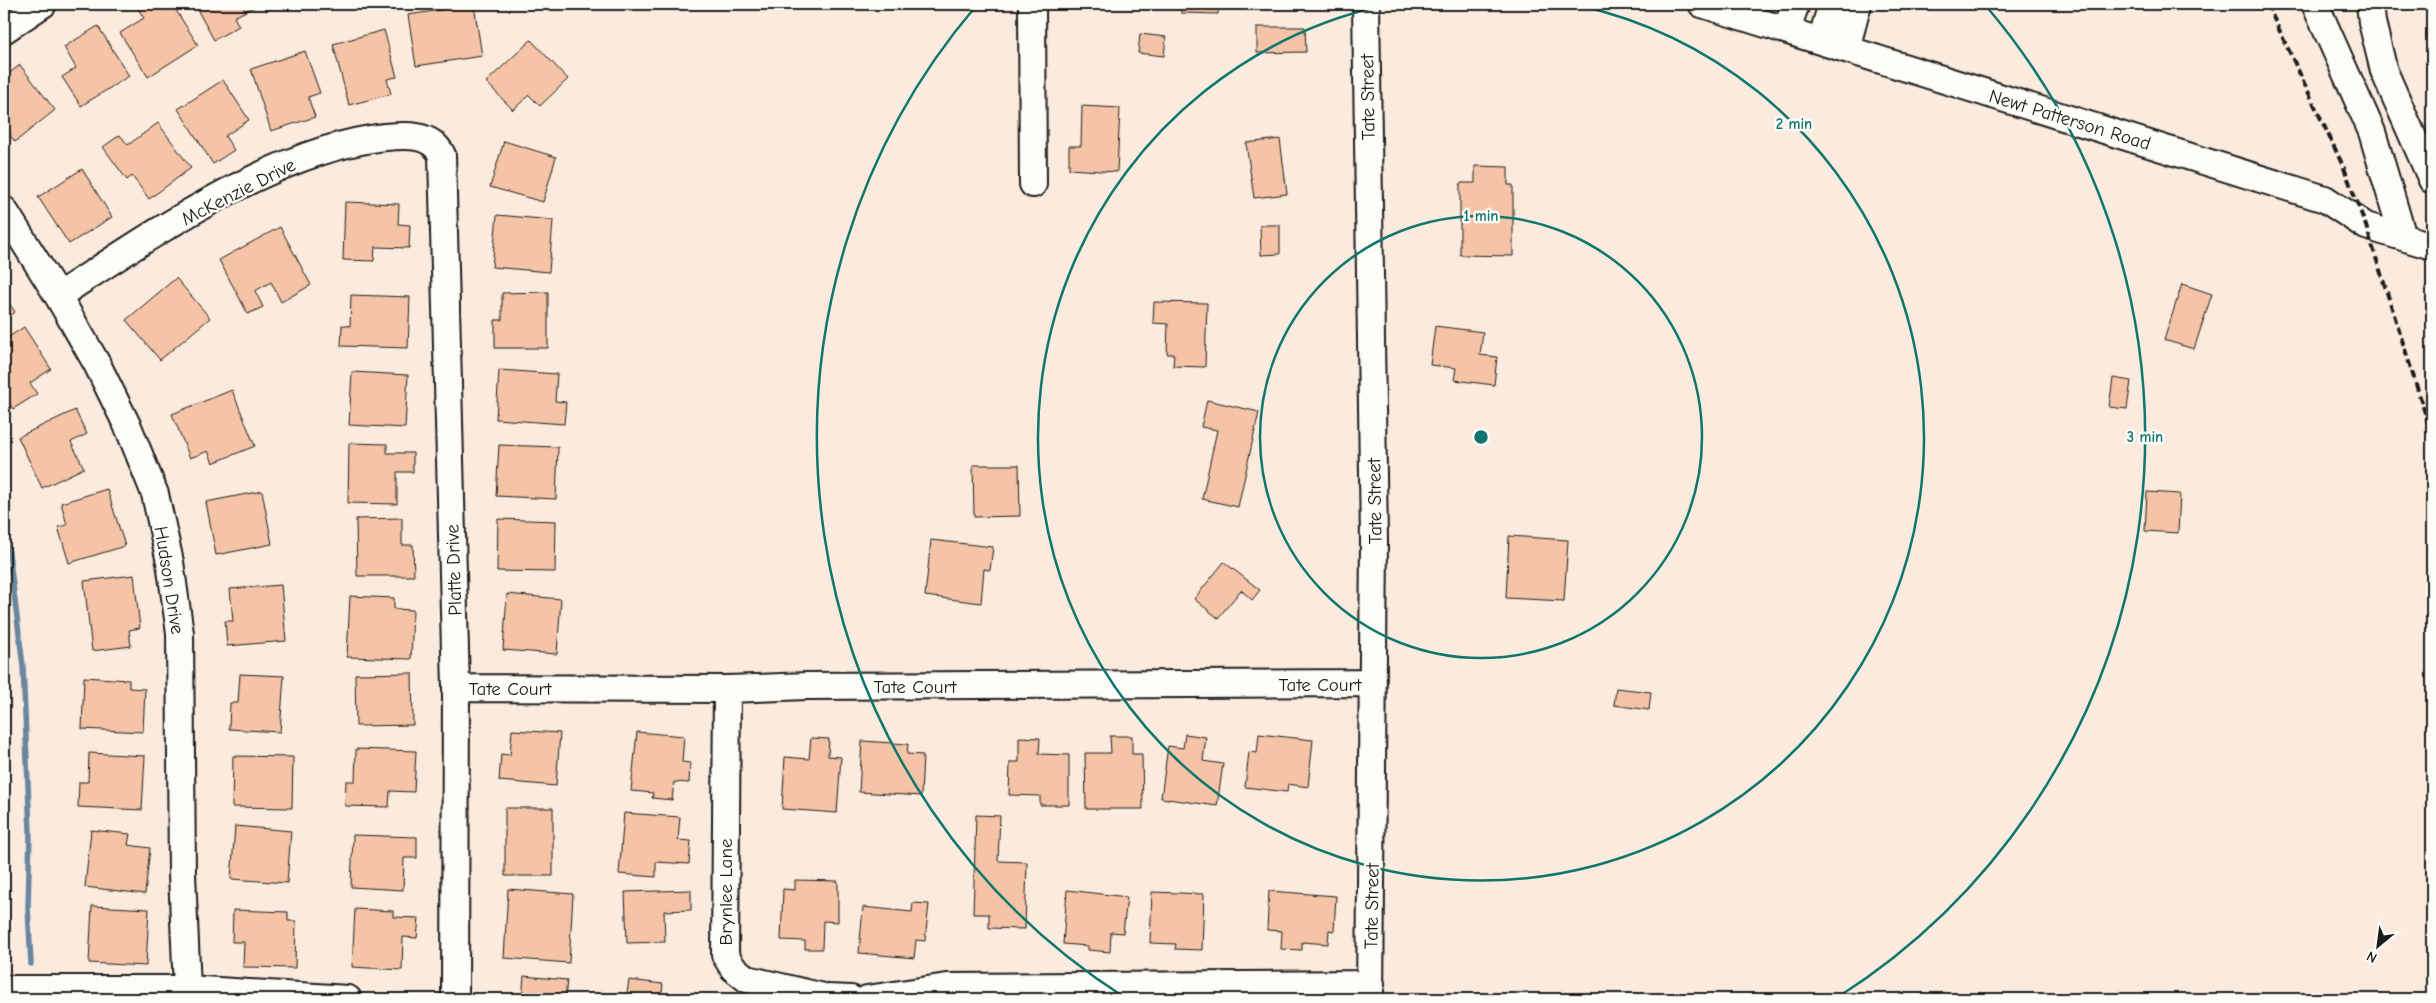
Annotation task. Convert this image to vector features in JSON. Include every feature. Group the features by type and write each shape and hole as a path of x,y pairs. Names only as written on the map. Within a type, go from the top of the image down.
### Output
{"street":[{"path":"4,30 43,4"},
{"path":"1032,4 1033,184"},
{"name":"Tate Street","path":"1366,4 1374,541 1371,992"},
{"name":"Newt Patterson Road","path":"1702,4 1747,11 1786,30 2326,199 2366,226 2432,246"},
{"path":"1786,30 1796,4"},
{"path":"1832,4 1834,45"},
{"path":"1834,45 1858,4"},
{"path":"2316,4 2372,132 2402,237"},
{"path":"2370,4 2372,22 2384,71 2432,180"},
{"name":"McKenzie Drive","path":"58,296 133,247 231,190 304,156 365,139 401,135 419,137 434,143"},
{"name":"Platte Drive","path":"434,143 442,155 456,688 455,999"},
{"name":"Hudson Drive","path":"4,210 58,296 97,364 129,429 155,494 170,562 180,634 182,874 187,989"},
{"name":"Tate Court","path":"456,688 727,689 807,686 1373,683"},
{"name":"Brynlee Lane","path":"727,689 725,954 733,968 747,978 828,998 851,999"},
{"path":"867,999 947,987 1371,992"},
{"path":"4,989 187,989 348,999"}],"building":[{"path":"140,4 162,4 164,7 172,4 198,45 148,77 120,33 144,18 136,6"},
{"path":"194,4 260,4 234,17 239,26 214,40"},
{"path":"1181,4 1218,4 1218,14 1181,13"},
{"path":"474,5 482,56 416,66 408,15"},
{"path":"98,26 129,76 81,106 62,77 76,68 64,47"},
{"path":"1257,27 1305,27 1306,52 1257,53"},
{"path":"384,30 397,77 387,79 391,94 349,105 333,44"},
{"path":"1140,34 1166,37 1164,56 1138,53"},
{"path":"531,40 568,79 540,106 529,95 513,110 486,82"},
{"path":"305,51 320,93 308,97 315,117 271,131 251,69"},
{"path":"20,65 55,110 15,142 4,127 4,77"},
{"path":"223,80 249,120 225,136 234,150 213,164 178,109"},
{"path":"1082,106 1120,108 1117,172 1069,169 1069,146 1081,146"},
{"path":"158,123 191,168 149,199 132,176 127,180 103,147 120,135 128,145"},
{"path":"1280,139 1287,194 1254,198 1246,143"},
{"path":"504,141 556,157 543,202 490,187"},
{"path":"1475,166 1508,167 1508,185 1513,185 1513,256 1460,255 1460,183 1475,183"},
{"path":"82,169 112,217 69,244 38,197"},
{"path":"345,202 399,204 398,224 410,225 409,248 375,247 374,261 343,260"},
{"path":"497,215 553,220 549,272 492,267"},
{"path":"1260,225 1280,225 1280,254 1261,255"},
{"path":"280,227 311,285 281,302 271,282 255,291 263,307 248,314 219,260"},
{"path":"176,278 210,318 160,360 126,320"},
{"path":"2182,284 2212,294 2194,349 2164,340"},
{"path":"548,292 548,348 495,348 495,320 502,320 502,293"},
{"path":"351,295 410,297 408,348 341,346 342,325 350,326"},
{"path":"4,296 15,312 4,320"},
{"path":"1154,302 1207,303 1205,367 1173,366 1174,354 1167,354 1168,324 1153,323"},
{"path":"1435,326 1483,332 1480,355 1497,357 1494,385 1454,380 1456,368 1430,365"},
{"path":"24,327 51,369 30,383 37,394 13,409 4,396 4,340"},
{"path":"499,370 557,374 555,401 566,402 564,424 496,419"},
{"path":"352,372 408,375 405,428 349,425"},
{"path":"2113,378 2131,381 2127,409 2109,407"},
{"path":"232,390 255,446 213,463 208,451 190,458 172,414"},
{"path":"1207,400 1259,412 1238,507 1202,499 1217,430 1201,427"},
{"path":"75,410 87,434 71,442 84,468 42,488 18,437"},
{"path":"349,443 387,444 387,453 413,453 413,472 397,472 397,504 348,503"},
{"path":"499,445 558,447 556,499 496,496"},
{"path":"973,465 1019,465 1020,516 974,517"},
{"path":"107,489 125,546 69,563 58,527 67,525 61,503"},
{"path":"262,491 272,544 216,555 206,502"},
{"path":"2147,492 2180,494 2178,533 2145,531"},
{"path":"402,518 402,545 413,545 414,576 357,576 356,519"},
{"path":"498,519 556,521 555,572 497,571"},
{"path":"1509,536 1568,540 1564,601 1506,598"},
{"path":"931,540 993,547 990,570 984,569 981,603 925,596"},
{"path":"1224,562 1260,590 1252,600 1241,590 1218,618 1194,599"},
{"path":"134,575 140,628 129,630 131,646 92,651 84,581"},
{"path":"281,585 286,641 227,646 225,621 233,621 230,589"},
{"path":"507,594 561,599 557,654 503,650"},
{"path":"350,596 394,598 394,609 413,610 411,659 347,657"},
{"path":"412,673 413,725 356,726 355,674"},
{"path":"240,674 284,676 280,732 229,729 230,703 238,703"},
{"path":"84,677 129,680 129,688 145,689 143,732 82,729"},
{"path":"1616,688 1651,692 1649,710 1614,705"},
{"path":"512,730 560,733 556,786 499,781 501,754 510,755"},
{"path":"637,732 684,736 682,762 690,763 689,783 674,782 672,800 652,798 653,793 631,791"},
{"path":"1185,734 1206,737 1203,761 1223,764 1217,806 1161,798 1168,746 1183,748"},
{"path":"1259,734 1313,740 1308,787 1288,784 1287,792 1245,787 1249,752 1257,753"},
{"path":"1110,736 1132,736 1132,754 1142,754 1143,809 1086,809 1085,753 1111,753"},
{"path":"1019,737 1040,738 1039,754 1069,755 1069,805 1040,805 1040,796 1009,795 1010,762 1019,762"},
{"path":"811,738 829,739 828,756 841,757 837,813 782,809 785,757 809,759"},
{"path":"862,741 908,744 907,754 923,755 921,796 859,792"},
{"path":"356,749 416,751 414,792 390,791 389,807 345,806 346,781 355,781"},
{"path":"89,753 145,756 142,810 78,807 79,782 88,782"},
{"path":"233,756 293,757 292,808 232,807"},
{"path":"505,808 553,808 553,876 505,876"},
{"path":"624,813 680,817 678,840 691,841 689,864 656,862 656,877 619,874"},
{"path":"976,815 1000,816 998,861 1027,862 1025,929 989,928 989,914 973,914"},
{"path":"235,826 291,831 287,883 231,879"},
{"path":"91,830 130,834 128,845 150,848 145,894 85,887"},
{"path":"353,835 417,837 417,858 404,858 403,890 351,887"},
{"path":"795,880 838,881 838,922 823,921 822,949 805,949 805,941 781,940 783,889 795,890"},
{"path":"508,889 573,894 569,963 504,958"},
{"path":"691,890 691,910 664,911 665,942 627,943 625,892"},
{"path":"1067,890 1127,897 1123,933 1111,932 1110,952 1088,950 1088,946 1063,944"},
{"path":"1269,891 1336,896 1334,931 1329,930 1328,944 1302,942 1302,950 1281,949 1282,931 1267,930"},
{"path":"1152,892 1204,894 1202,950 1175,949 1176,944 1150,943"},
{"path":"913,903 929,904 925,941 916,940 914,958 859,953 863,907 912,912"},
{"path":"92,906 149,909 146,966 89,963"},
{"path":"355,909 393,911 393,917 419,918 417,938 403,937 402,970 352,967"},
{"path":"233,910 288,912 288,921 296,921 295,968 243,967 244,942 232,942"},
{"path":"524,976 567,980 565,999 522,999"},
{"path":"629,980 663,984 661,999 626,999"}],"waterway":[{"path":"4,540 9,553 23,666 30,832 28,907 31,964"}],"railway":[{"path":"2267,4 2344,168 2366,226 2432,435"}]}
